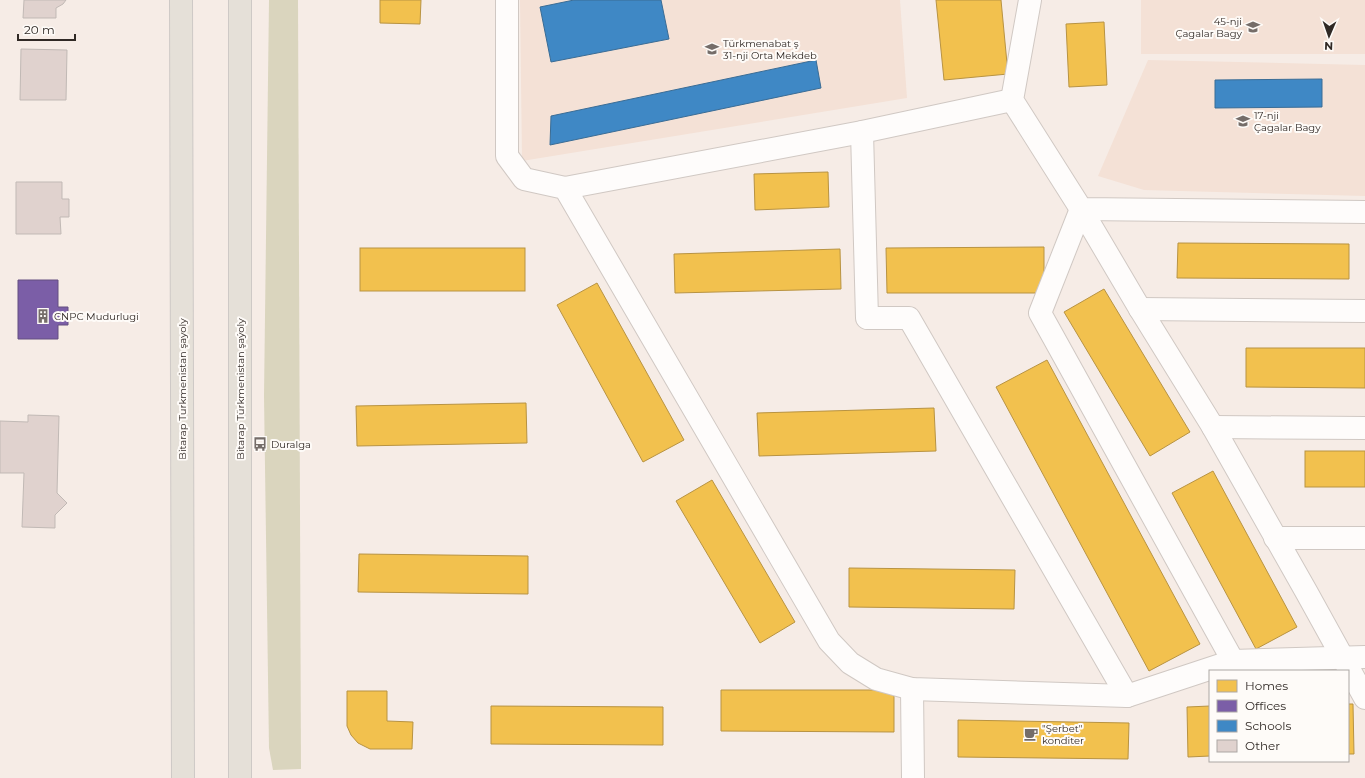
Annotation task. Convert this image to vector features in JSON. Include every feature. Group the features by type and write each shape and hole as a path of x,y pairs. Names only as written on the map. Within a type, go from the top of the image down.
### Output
{"main road":[{"name":"Bitarap Turkmenistan şayoly","path":"181,0 183,778"},
{"name":"Bitarap Türkmenistan şaýoly","path":"240,0 240,778"}],"lane":[{"path":"507,0 507,156 524,179 565,188 862,132 1012,100"},
{"path":"1030,0 1012,100 1081,209 1140,309 1213,427 1365,698"},
{"path":"862,132 867,318 909,318 1127,696"},
{"path":"565,188 829,641 850,663 876,679 912,689 1127,696 1233,661 1365,657"},
{"path":"1081,209 1365,212"},
{"path":"1081,209 1040,313 1233,661"},
{"path":"1140,309 1365,311"},
{"path":"1213,427 1365,428"},
{"path":"1275,538 1365,538"},
{"path":"912,689 913,778"}],"shaded area":[{"path":"269,0 298,0 301,769 273,770 269,748 264,396"},
{"name":"Türkmenabat ş 31-nji Orta Mekdeb","path":"520,0 900,0 907,98 522,161"},
{"name":"45-nji Çagalar Bagy","path":"1141,0 1365,0 1365,54 1141,54"},
{"name":"17-nji Çagalar Bagy","path":"1148,60 1365,65 1365,196 1144,190 1098,176"}],"building: Homes":[{"path":"380,0 421,0 420,24 380,23"},
{"path":"936,0 1001,0 1008,74 944,80"},
{"path":"1104,22 1107,85 1069,87 1066,24"},
{"path":"828,172 829,207 755,210 754,174"},
{"path":"1178,243 1349,244 1349,279 1177,278"},
{"path":"1044,247 1044,293 887,293 886,248"},
{"path":"360,248 525,248 525,291 360,291"},
{"path":"840,249 841,289 675,293 674,254"},
{"path":"597,283 684,440 643,462 557,305"},
{"path":"1104,289 1190,432 1150,456 1064,312"},
{"path":"1246,348 1365,348 1365,388 1246,387"},
{"path":"1047,360 1200,644 1149,671 996,387"},
{"path":"526,403 527,443 357,446 356,406"},
{"path":"934,408 936,451 759,456 757,413"},
{"path":"1305,451 1365,451 1365,487 1305,487"},
{"path":"1213,471 1297,627 1256,649 1172,493"},
{"path":"712,480 795,622 760,643 676,501"},
{"path":"359,554 528,556 528,594 358,592"},
{"path":"849,568 1015,570 1014,609 849,607"},
{"path":"721,690 894,690 894,732 721,731"},
{"path":"347,691 387,691 387,721 413,722 412,749 370,749 358,743 351,735 347,726"},
{"path":"1349,704 1353,704 1354,754 1349,754"},
{"path":"491,706 663,707 663,745 491,744"},
{"path":"1209,706 1209,756 1188,757 1187,707"},
{"path":"958,720 1129,723 1128,759 958,757"}],"building: Offices":[{"name":"CNPC Mudurlugi","path":"18,280 58,280 58,307 68,307 68,325 58,325 58,339 18,339"}],"building: Schools":[{"path":"574,0 661,0 669,39 551,62 540,7"},
{"path":"816,60 821,88 550,145 551,116"},
{"path":"1322,79 1322,107 1215,108 1215,80"}],"building: Other":[{"path":"24,0 66,0 63,4 56,8 56,18 23,18"},
{"path":"21,49 67,50 66,100 20,100"},
{"path":"16,182 62,182 62,199 69,199 69,217 60,217 61,234 16,234"},
{"path":"28,415 59,416 57,493 67,503 55,515 55,528 22,527 24,473 0,473 0,421 28,422"}],"place":[{"name":"45-nji Çagalar Bagy","path":"1253,27"},
{"name":"Türkmenabat ş 31-nji Orta Mekdeb","path":"712,49"},
{"name":"17-nji Çagalar Bagy","path":"1243,121"},
{"name":"CNPC Mudurlugi","path":"43,316"},
{"name":"Duralga","path":"260,444"},
{"name":"\"Şerbet\" konditer","path":"1031,734"}]}
